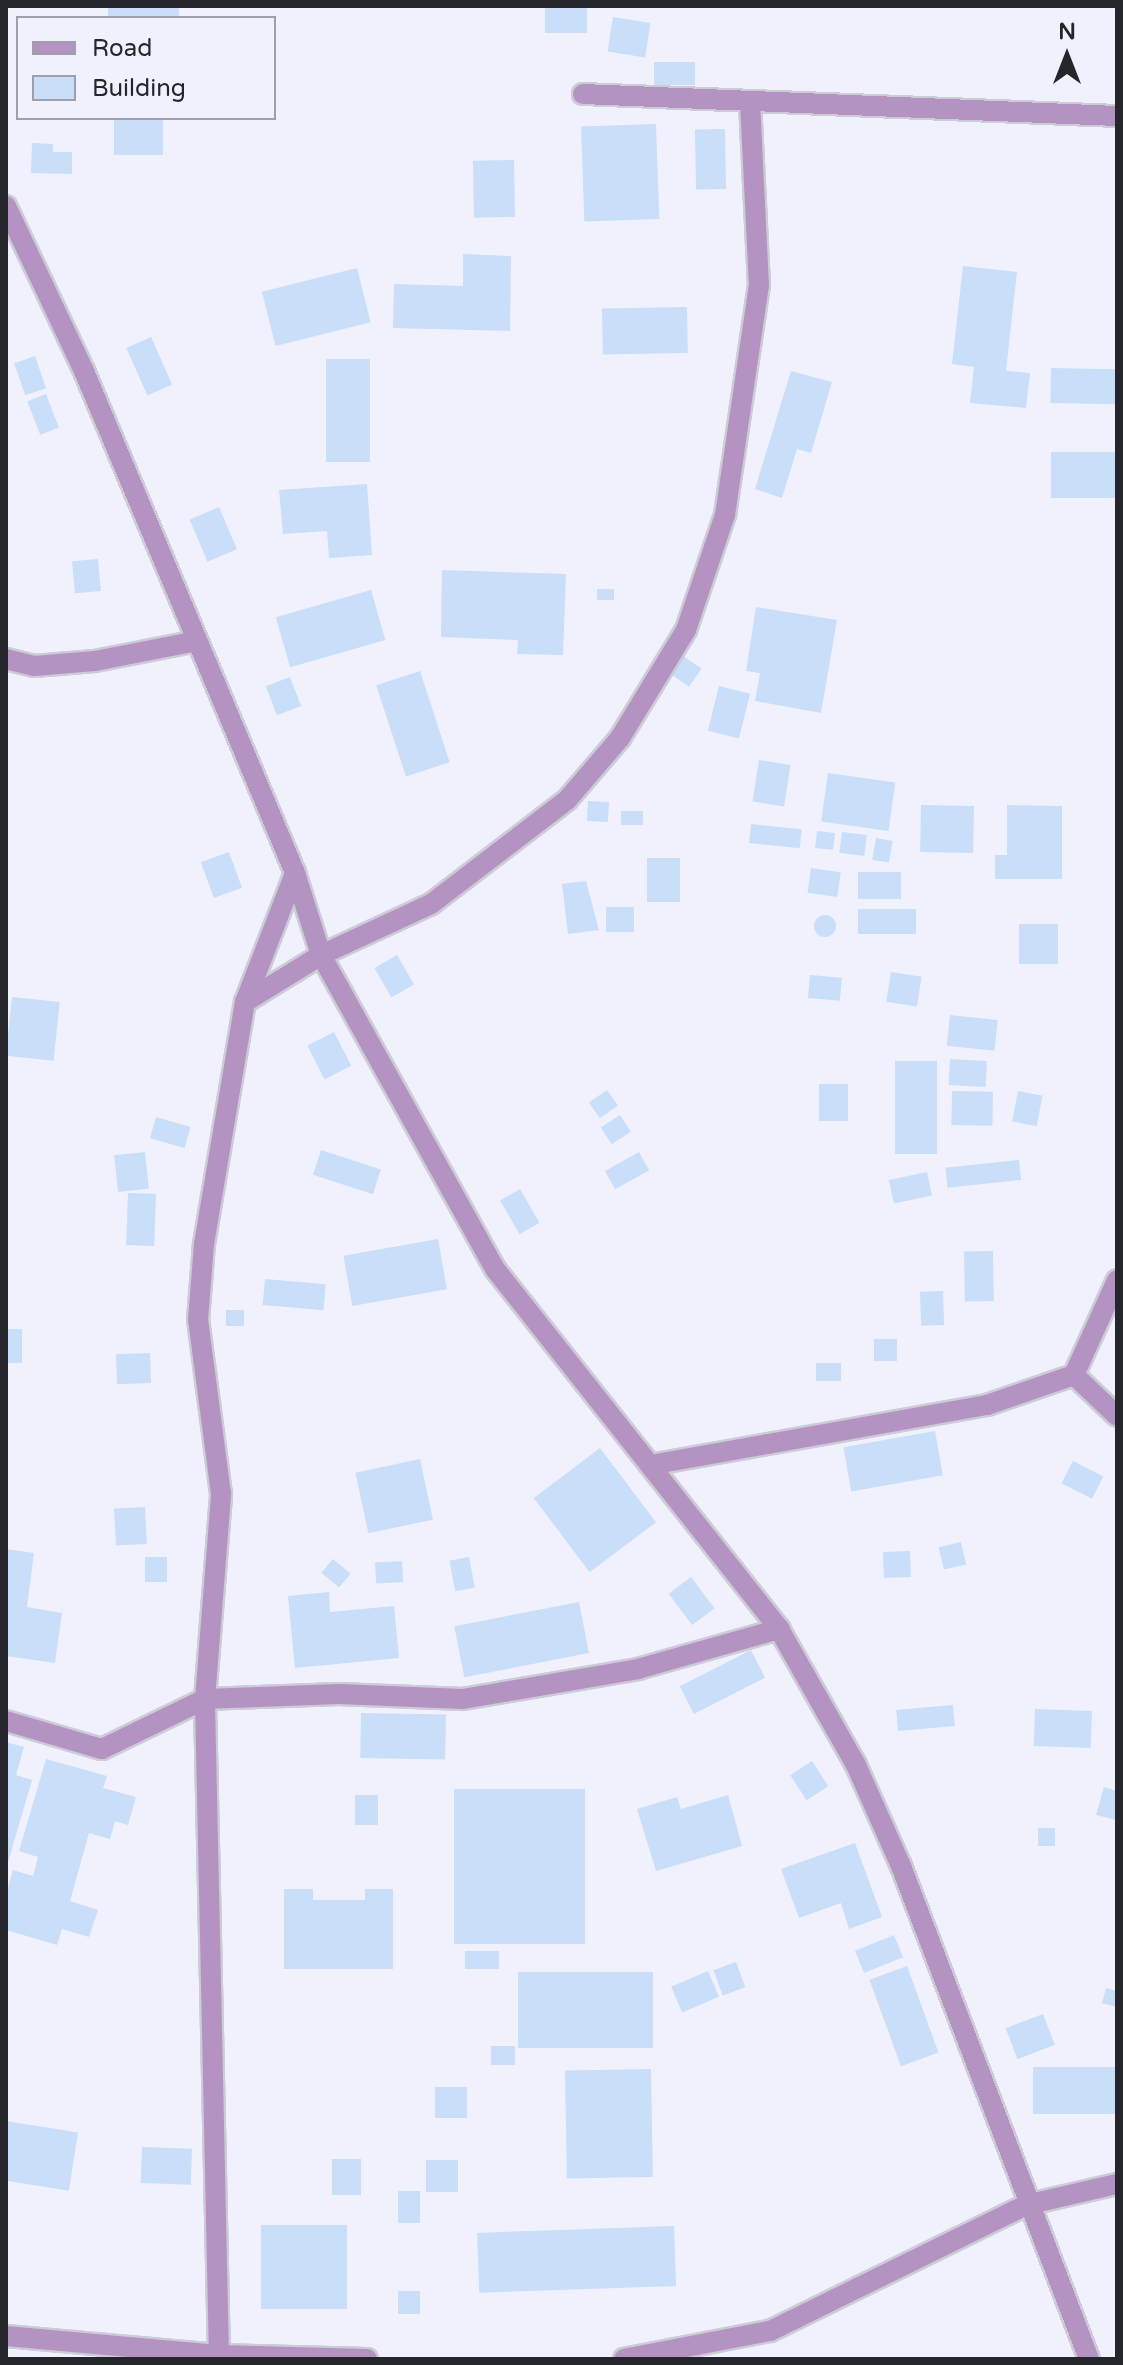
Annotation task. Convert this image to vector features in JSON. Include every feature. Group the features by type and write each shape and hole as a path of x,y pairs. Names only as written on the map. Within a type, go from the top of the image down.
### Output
{"street":[{"path":"583,94 1117,116"},
{"path":"245,1002 321,955 431,904 567,800 620,738 686,630 725,515 759,286 750,101"},
{"path":"6,206 84,371 295,873 321,955 495,1269 779,1629 856,1765 901,1866 1026,2205 1089,2359"},
{"path":"6,659 34,666 95,661 197,641"},
{"path":"218,2357 205,1699 221,1494 198,1320 204,1244 245,1002 295,873"},
{"path":"650,1465 987,1405 1074,1375 1117,1280"},
{"path":"1074,1375 1117,1416"},
{"path":"6,1721 102,1749 205,1699 339,1694 463,1699 638,1669 779,1629"},
{"path":"624,2359 770,2331 1026,2205 1117,2184"},
{"path":"6,2336 218,2357 367,2359"}],"building":[{"path":"108,6 179,6 179,16 108,16"},
{"path":"545,6 587,6 587,33 545,33"},
{"path":"613,17 651,23 645,58 608,52"},
{"path":"654,62 695,62 695,85 654,85"},
{"path":"114,120 163,120 163,155 114,155"},
{"path":"656,124 659,219 584,222 581,127"},
{"path":"725,129 726,189 696,190 695,130"},
{"path":"32,143 53,144 53,152 72,152 72,174 31,173"},
{"path":"514,160 515,217 474,218 473,161"},
{"path":"463,254 511,256 510,331 393,328 394,284 463,286"},
{"path":"963,266 1017,272 1006,371 1030,373 1026,408 970,403 974,367 952,364"},
{"path":"357,268 371,322 275,346 262,292"},
{"path":"687,307 688,353 603,354 602,308"},
{"path":"151,337 172,385 147,395 126,348"},
{"path":"35,356 46,388 25,395 14,363"},
{"path":"326,359 370,359 370,462 326,462"},
{"path":"1051,368 1117,369 1116,404 1050,403"},
{"path":"791,371 832,382 811,453 797,449 782,498 755,489"},
{"path":"46,394 59,428 40,435 27,401"},
{"path":"1051,452 1117,452 1117,498 1051,498"},
{"path":"367,484 372,555 329,558 327,531 283,534 279,490"},
{"path":"219,507 237,549 208,562 190,520"},
{"path":"98,559 101,591 75,593 72,561"},
{"path":"442,570 566,574 563,655 517,654 518,640 441,637"},
{"path":"597,589 614,589 614,600 597,600"},
{"path":"371,590 385,640 290,667 276,617"},
{"path":"756,607 837,620 821,713 755,701 760,673 746,671"},
{"path":"682,655 702,669 689,687 669,673"},
{"path":"420,671 450,762 406,777 376,685"},
{"path":"290,677 301,706 277,715 266,686"},
{"path":"719,686 750,694 739,738 708,731"},
{"path":"759,760 791,765 784,806 752,801"},
{"path":"828,773 895,782 889,831 821,822"},
{"path":"588,801 609,802 608,822 587,821"},
{"path":"921,805 974,806 973,853 920,852"},
{"path":"1007,805 1062,806 1062,879 995,879 995,855 1007,855"},
{"path":"621,811 643,811 643,825 621,825"},
{"path":"751,824 802,829 800,848 749,843"},
{"path":"817,831 835,833 833,850 815,848"},
{"path":"842,832 867,835 864,856 839,853"},
{"path":"876,838 893,841 889,863 872,860"},
{"path":"229,852 242,888 214,898 201,862"},
{"path":"647,858 680,858 680,902 647,902"},
{"path":"811,868 841,872 837,897 808,893"},
{"path":"858,872 901,872 901,899 858,899"},
{"path":"586,881 599,930 568,934 562,884"},
{"path":"606,907 634,907 634,932 606,932"},
{"path":"858,909 916,909 916,934 858,934"},
{"path":"825,915 833,918 836,926 833,934 825,937 817,934 814,926 817,918"},
{"path":"1019,924 1058,924 1058,964 1019,964"},
{"path":"397,955 414,984 391,997 374,968"},
{"path":"891,972 922,977 917,1006 886,1002"},
{"path":"810,975 842,978 840,1001 808,998"},
{"path":"12,997 60,1002 54,1061 6,1056"},
{"path":"950,1015 998,1020 994,1051 947,1046"},
{"path":"334,1032 351,1066 325,1079 307,1046"},
{"path":"950,1059 987,1061 986,1087 949,1085"},
{"path":"895,1061 937,1061 937,1154 895,1154"},
{"path":"819,1084 848,1084 848,1121 819,1121"},
{"path":"607,1090 618,1106 600,1118 589,1103"},
{"path":"952,1091 993,1092 992,1126 951,1125"},
{"path":"1018,1091 1043,1096 1037,1126 1012,1121"},
{"path":"620,1115 631,1132 612,1144 601,1128"},
{"path":"156,1117 191,1127 185,1148 150,1138"},
{"path":"321,1150 381,1169 373,1194 313,1175"},
{"path":"145,1152 149,1189 118,1192 114,1155"},
{"path":"639,1152 649,1170 615,1189 605,1171"},
{"path":"1019,1160 1021,1180 947,1188 945,1168"},
{"path":"927,1172 932,1195 894,1204 889,1180"},
{"path":"520,1189 540,1223 520,1234 500,1200"},
{"path":"128,1193 156,1194 154,1246 126,1245"},
{"path":"438,1239 447,1289 352,1306 343,1256"},
{"path":"993,1251 994,1301 965,1301 964,1252"},
{"path":"265,1279 326,1284 324,1310 263,1305"},
{"path":"943,1291 944,1325 921,1326 920,1292"},
{"path":"226,1310 244,1310 244,1326 226,1326"},
{"path":"6,1329 22,1329 22,1363 6,1363"},
{"path":"874,1339 897,1339 897,1361 874,1361"},
{"path":"150,1353 151,1383 117,1384 116,1354"},
{"path":"816,1363 841,1363 841,1381 816,1381"},
{"path":"935,1431 943,1475 851,1491 843,1447"},
{"path":"600,1448 656,1522 590,1572 534,1498"},
{"path":"420,1459 433,1520 368,1533 355,1473"},
{"path":"1073,1461 1103,1476 1092,1499 1062,1483"},
{"path":"145,1507 147,1544 116,1546 114,1509"},
{"path":"961,1542 966,1564 944,1570 939,1547"},
{"path":"6,1549 34,1553 27,1607 62,1613 55,1663 6,1656"},
{"path":"910,1551 911,1577 884,1578 883,1552"},
{"path":"145,1557 167,1557 167,1582 145,1582"},
{"path":"469,1557 475,1587 455,1591 449,1561"},
{"path":"333,1559 351,1574 339,1588 321,1573"},
{"path":"402,1561 403,1582 376,1583 375,1562"},
{"path":"691,1577 714,1608 692,1625 669,1594"},
{"path":"329,1592 330,1612 394,1606 399,1658 295,1668 288,1596"},
{"path":"579,1602 589,1653 464,1677 454,1626"},
{"path":"751,1650 765,1678 694,1714 680,1686"},
{"path":"953,1705 955,1726 898,1731 896,1710"},
{"path":"1035,1709 1092,1711 1091,1748 1034,1746"},
{"path":"361,1713 446,1714 445,1759 360,1758"},
{"path":"6,1742 24,1747 16,1775 32,1780 7,1866"},
{"path":"46,1759 107,1776 103,1788 136,1797 128,1825 115,1821 110,1839 89,1833 70,1901 98,1910 89,1937 62,1929 57,1945 6,1930 6,1895 13,1870 33,1876 38,1857 19,1851"},
{"path":"812,1761 828,1786 807,1800 790,1775"},
{"path":"1104,1787 1117,1791 1116,1820 1096,1815"},
{"path":"454,1789 585,1789 585,1944 454,1944"},
{"path":"355,1795 378,1795 378,1825 355,1825"},
{"path":"728,1795 742,1846 656,1871 637,1809 677,1797 681,1809"},
{"path":"1038,1828 1055,1828 1055,1846 1038,1846"},
{"path":"855,1843 882,1917 849,1929 841,1903 799,1918 781,1869"},
{"path":"284,1889 313,1889 313,1900 365,1900 365,1889 393,1889 393,1969 284,1969"},
{"path":"894,1935 903,1957 864,1973 855,1951"},
{"path":"465,1951 499,1951 499,1969 465,1969"},
{"path":"736,1962 745,1987 723,1996 713,1970"},
{"path":"907,1966 938,2052 901,2066 869,1980"},
{"path":"708,1971 719,1997 682,2012 671,1987"},
{"path":"518,1972 653,1972 653,2048 518,2048"},
{"path":"1106,1988 1117,1991 1117,2007 1102,2003"},
{"path":"1043,2014 1055,2045 1017,2059 1006,2028"},
{"path":"491,2046 515,2046 515,2065 491,2065"},
{"path":"1033,2067 1117,2067 1117,2114 1033,2114"},
{"path":"651,2069 653,2177 567,2178 565,2071"},
{"path":"435,2087 467,2087 467,2118 435,2118"},
{"path":"6,2121 78,2132 69,2191 6,2181"},
{"path":"142,2147 192,2149 191,2185 141,2183"},
{"path":"332,2159 361,2159 361,2195 332,2195"},
{"path":"426,2160 458,2160 458,2192 426,2192"},
{"path":"398,2191 420,2191 420,2223 398,2223"},
{"path":"261,2225 347,2225 347,2309 261,2309"},
{"path":"674,2226 676,2286 479,2293 477,2233"},
{"path":"398,2291 420,2291 420,2314 398,2314"}]}
